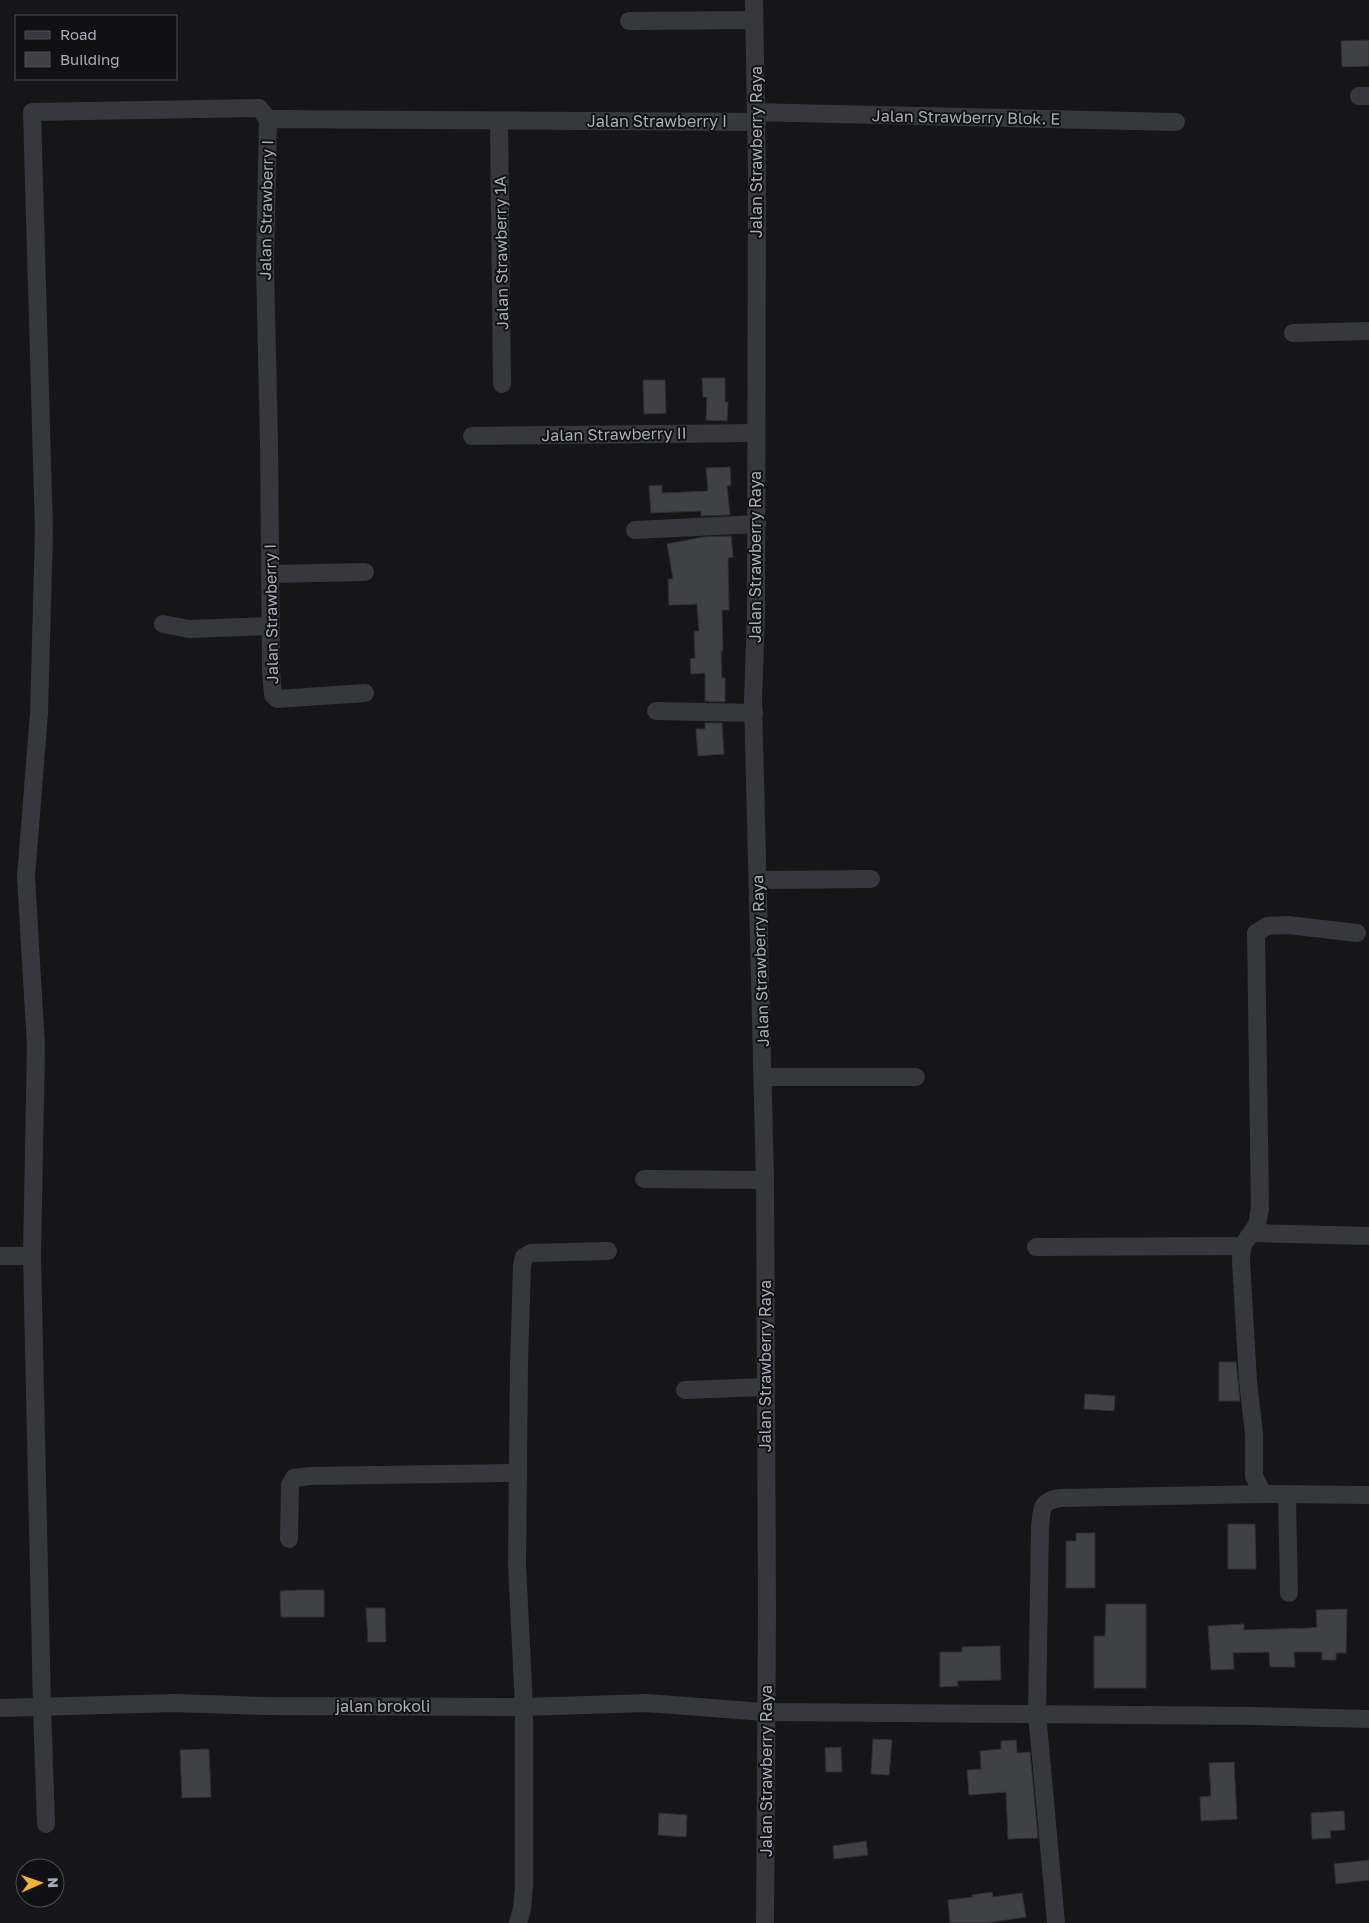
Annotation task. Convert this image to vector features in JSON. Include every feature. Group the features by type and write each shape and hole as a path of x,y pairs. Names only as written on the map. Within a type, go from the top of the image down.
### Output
{"street":[{"name":"Jalan Strawberry Raya","path":"754,0 757,117 754,713 764,1077 767,1610 765,1923"},
{"path":"630,22 754,20"},
{"path":"46,1824 32,1256 36,1046 26,877 39,713 44,531 32,112 259,108 268,119"},
{"name":"Jalan Strawberry I","path":"365,693 277,699 273,694 271,682 264,265 268,119 499,121 757,117"},
{"name":"Jalan Strawberry Blok. E","path":"757,117 1176,122"},
{"name":"Jalan Strawberry 1A","path":"499,121 502,384"},
{"path":"1293,333 1369,331"},
{"name":"Jalan Strawberry II","path":"472,436 756,433"},
{"path":"634,530 756,524"},
{"path":"270,574 364,572"},
{"path":"163,624 189,629 270,626"},
{"path":"656,712 754,713"},
{"path":"758,880 871,879"},
{"path":"1263,1494 1254,1476 1254,1434 1241,1261 1247,1240 1257,1225 1260,1208 1256,933 1267,926 1288,925 1356,933"},
{"path":"764,1077 916,1077"},
{"path":"644,1179 764,1180"},
{"path":"1036,1247 1369,1236"},
{"path":"518,1923 524,1886 524,1707 517,1565 522,1266 524,1257 531,1253 608,1251"},
{"path":"0,1256 32,1256"},
{"path":"684,1390 765,1387"},
{"path":"289,1539 290,1485 294,1478 310,1476 518,1473"},
{"path":"1056,1923 1037,1713 1040,1527 1045,1503 1051,1499 1060,1498 1263,1494 1369,1495"},
{"path":"1287,1495 1289,1593"},
{"name":"jalan brokoli","path":"0,1708 175,1703 265,1706 524,1707 647,1704 765,1712 1037,1713 1369,1719"}],"building":[{"path":"1369,40 1369,66 1342,67 1341,41"},
{"path":"702,378 725,378 725,402 728,402 727,421 706,420 707,397 703,397"},
{"path":"643,380 665,380 666,413 644,414"},
{"path":"730,467 731,485 727,486 730,515 701,516 701,511 651,513 649,486 662,485 662,493 708,491 706,468"},
{"path":"731,536 733,557 728,558 729,610 722,610 723,651 721,651 722,678 725,678 725,702 705,701 705,673 691,674 690,659 695,658 694,631 699,631 697,604 669,605 668,579 673,579 667,544 703,537"},
{"path":"705,723 722,723 724,754 698,756 696,729 705,729"},
{"path":"1219,1362 1236,1362 1240,1401 1219,1401"},
{"path":"1085,1394 1115,1396 1114,1411 1084,1409"},
{"path":"1228,1524 1255,1524 1256,1569 1228,1569"},
{"path":"1076,1533 1095,1533 1095,1588 1066,1588 1066,1541 1076,1541"},
{"path":"324,1590 324,1617 281,1617 280,1591"},
{"path":"1106,1604 1146,1604 1146,1688 1094,1688 1094,1636 1105,1636"},
{"path":"366,1608 385,1608 386,1642 368,1642"},
{"path":"1347,1609 1346,1653 1336,1653 1336,1660 1322,1660 1322,1652 1294,1652 1295,1667 1270,1667 1269,1652 1233,1653 1234,1669 1211,1670 1208,1626 1244,1624 1244,1630 1310,1628 1317,1627 1316,1610"},
{"path":"1000,1646 1001,1680 957,1681 958,1686 940,1687 940,1652 962,1652 962,1647"},
{"path":"873,1739 892,1740 889,1775 871,1774"},
{"path":"1016,1740 1017,1753 1030,1752 1038,1838 1008,1839 1006,1792 969,1795 967,1770 981,1769 980,1751 1001,1749 1001,1741"},
{"path":"841,1747 842,1772 826,1772 825,1748"},
{"path":"209,1749 211,1797 182,1798 180,1750"},
{"path":"1234,1762 1237,1819 1201,1821 1200,1797 1211,1796 1209,1763"},
{"path":"1344,1811 1345,1830 1330,1831 1331,1838 1312,1839 1311,1813"},
{"path":"659,1813 687,1815 686,1837 658,1835"},
{"path":"866,1841 868,1855 834,1859 833,1846"},
{"path":"1369,1860 1369,1880 1336,1884 1334,1864"},
{"path":"992,1892 993,1897 1022,1893 1026,1917 987,1923 950,1923 948,1900 973,1897 972,1895"}]}
